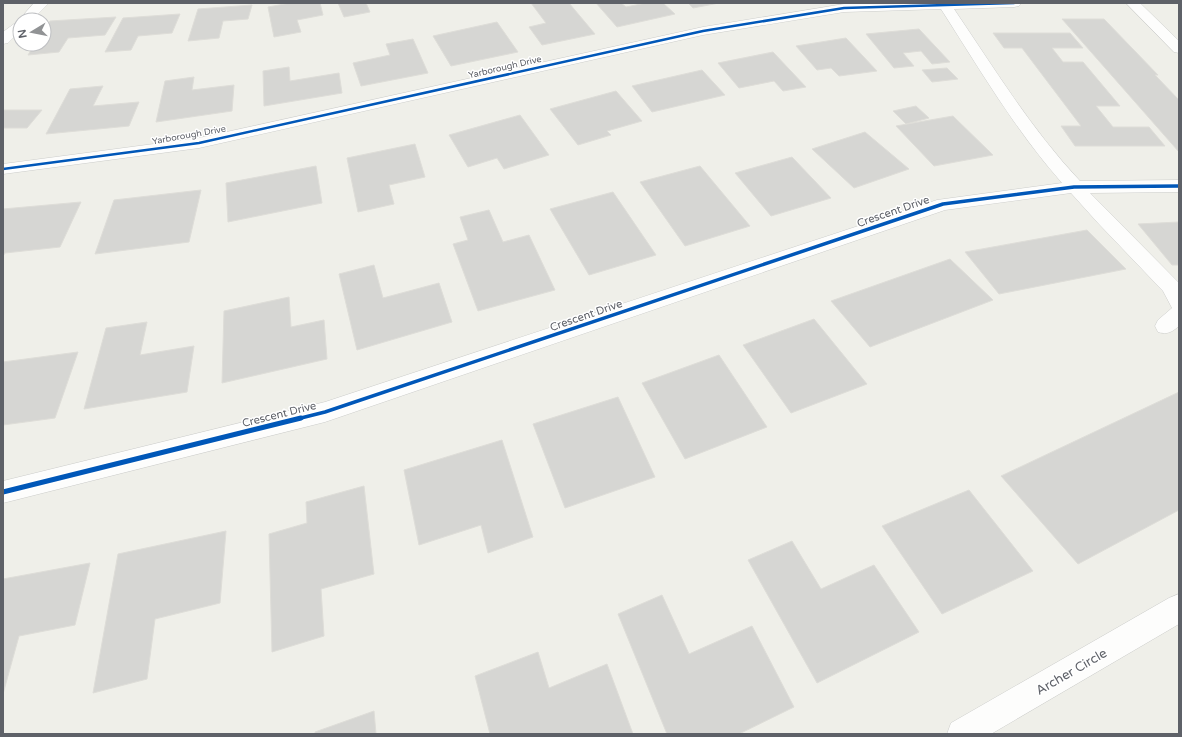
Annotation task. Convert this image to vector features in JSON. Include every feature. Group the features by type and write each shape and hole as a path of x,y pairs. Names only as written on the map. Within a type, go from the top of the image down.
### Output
{"street":[{"path":"32,12 42,3"},
{"name":"Yarborough Drive","path":"3,169 199,143 703,31 844,8 1014,3"},
{"path":"1133,3 1179,49"},
{"path":"945,5 1025,126 1049,158 1074,187 1171,287 1179,303"},
{"path":"3,40 12,32"},
{"name":"Crescent Drive","path":"3,492 324,412 943,204 1074,187 1179,186"},
{"name":"Archer Circle","path":"962,734 1179,608"}],"building":[{"path":"290,3 320,3 323,15 297,20 301,32 274,37 268,7"},
{"path":"338,3 366,3 370,12 344,17"},
{"path":"531,3 569,3 595,34 542,45 529,27 546,23"},
{"path":"596,3 621,3 626,7 646,3 663,3 675,14 617,27"},
{"path":"688,3 719,3 693,8"},
{"path":"252,5 248,19 223,21 219,38 188,41 198,9"},
{"path":"180,14 172,33 138,36 131,50 105,52 123,18"},
{"path":"116,17 105,35 68,38 59,52 28,55 30,52 52,52 52,21"},
{"path":"1062,19 1104,19 1158,75 1155,75 1179,100 1179,152"},
{"path":"497,22 518,52 451,66 433,36"},
{"path":"919,29 950,62 932,64 921,51 903,53 914,66 894,68 866,34"},
{"path":"993,33 1070,33 1083,48 1052,48 1063,62 1083,62 1120,106 1096,106 1113,127 1149,127 1165,146 1075,146 1061,126 1081,126 1022,48 1004,48"},
{"path":"846,38 877,71 839,76 831,68 817,70 796,46"},
{"path":"413,39 428,73 361,86 353,63 390,55 386,44"},
{"path":"773,52 806,87 783,91 774,81 739,88 718,63"},
{"path":"289,67 290,81 339,73 342,93 264,106 263,71"},
{"path":"947,68 958,79 932,82 922,70"},
{"path":"702,70 725,95 652,112 632,86"},
{"path":"194,77 192,90 234,85 232,111 156,122 165,81"},
{"path":"103,86 93,106 139,102 129,126 46,134 70,89"},
{"path":"616,91 642,121 607,131 611,135 578,145 550,109"},
{"path":"916,106 929,118 906,124 893,111"},
{"path":"3,110 42,110 27,128 3,128"},
{"path":"520,115 549,155 504,169 497,158 468,167 449,135"},
{"path":"953,116 993,155 934,166 896,126"},
{"path":"865,132 909,169 854,188 812,149"},
{"path":"415,144 425,177 389,185 394,204 358,212 347,158"},
{"path":"792,157 831,198 771,216 735,173"},
{"path":"316,166 322,203 228,222 226,183"},
{"path":"700,166 750,226 685,246 640,182"},
{"path":"201,190 189,242 95,254 114,200"},
{"path":"613,192 656,255 589,275 550,209"},
{"path":"81,202 60,247 5,253 3,256 3,209"},
{"path":"489,210 503,242 529,235 555,290 478,311 453,244 468,240 460,217"},
{"path":"1179,222 1179,265 1172,265 1138,224"},
{"path":"1087,230 1126,269 999,294 965,252"},
{"path":"950,259 993,300 870,347 831,301"},
{"path":"374,265 383,298 439,283 452,322 357,350 339,274"},
{"path":"289,297 291,327 324,320 327,359 222,383 224,311"},
{"path":"814,319 867,384 791,413 743,345"},
{"path":"147,322 140,355 194,346 187,392 84,409 106,328"},
{"path":"78,352 55,418 3,425 3,362"},
{"path":"719,355 767,427 685,459 642,383"},
{"path":"1179,392 1179,510 1078,564 1001,476"},
{"path":"618,397 655,477 565,508 533,424"},
{"path":"502,440 533,537 488,553 481,525 419,545 404,470"},
{"path":"364,486 374,574 321,589 324,636 272,652 269,534 307,523 306,502"},
{"path":"969,490 1033,571 942,614 882,526"},
{"path":"226,531 220,603 155,619 147,679 93,693 118,554"},
{"path":"792,541 821,589 874,565 919,632 817,683 748,560"},
{"path":"90,563 75,625 19,636 3,694 3,579"},
{"path":"662,595 689,654 752,626 794,707 739,734 667,734 618,614"},
{"path":"538,652 549,688 607,664 633,734 490,734 475,676"},
{"path":"374,711 376,734 315,734 315,732"}],"cycle path":[{"path":"3,169 199,143 703,31 844,8 1014,3"},
{"path":"3,492 325,412 943,204 1074,187 1179,186"}]}
